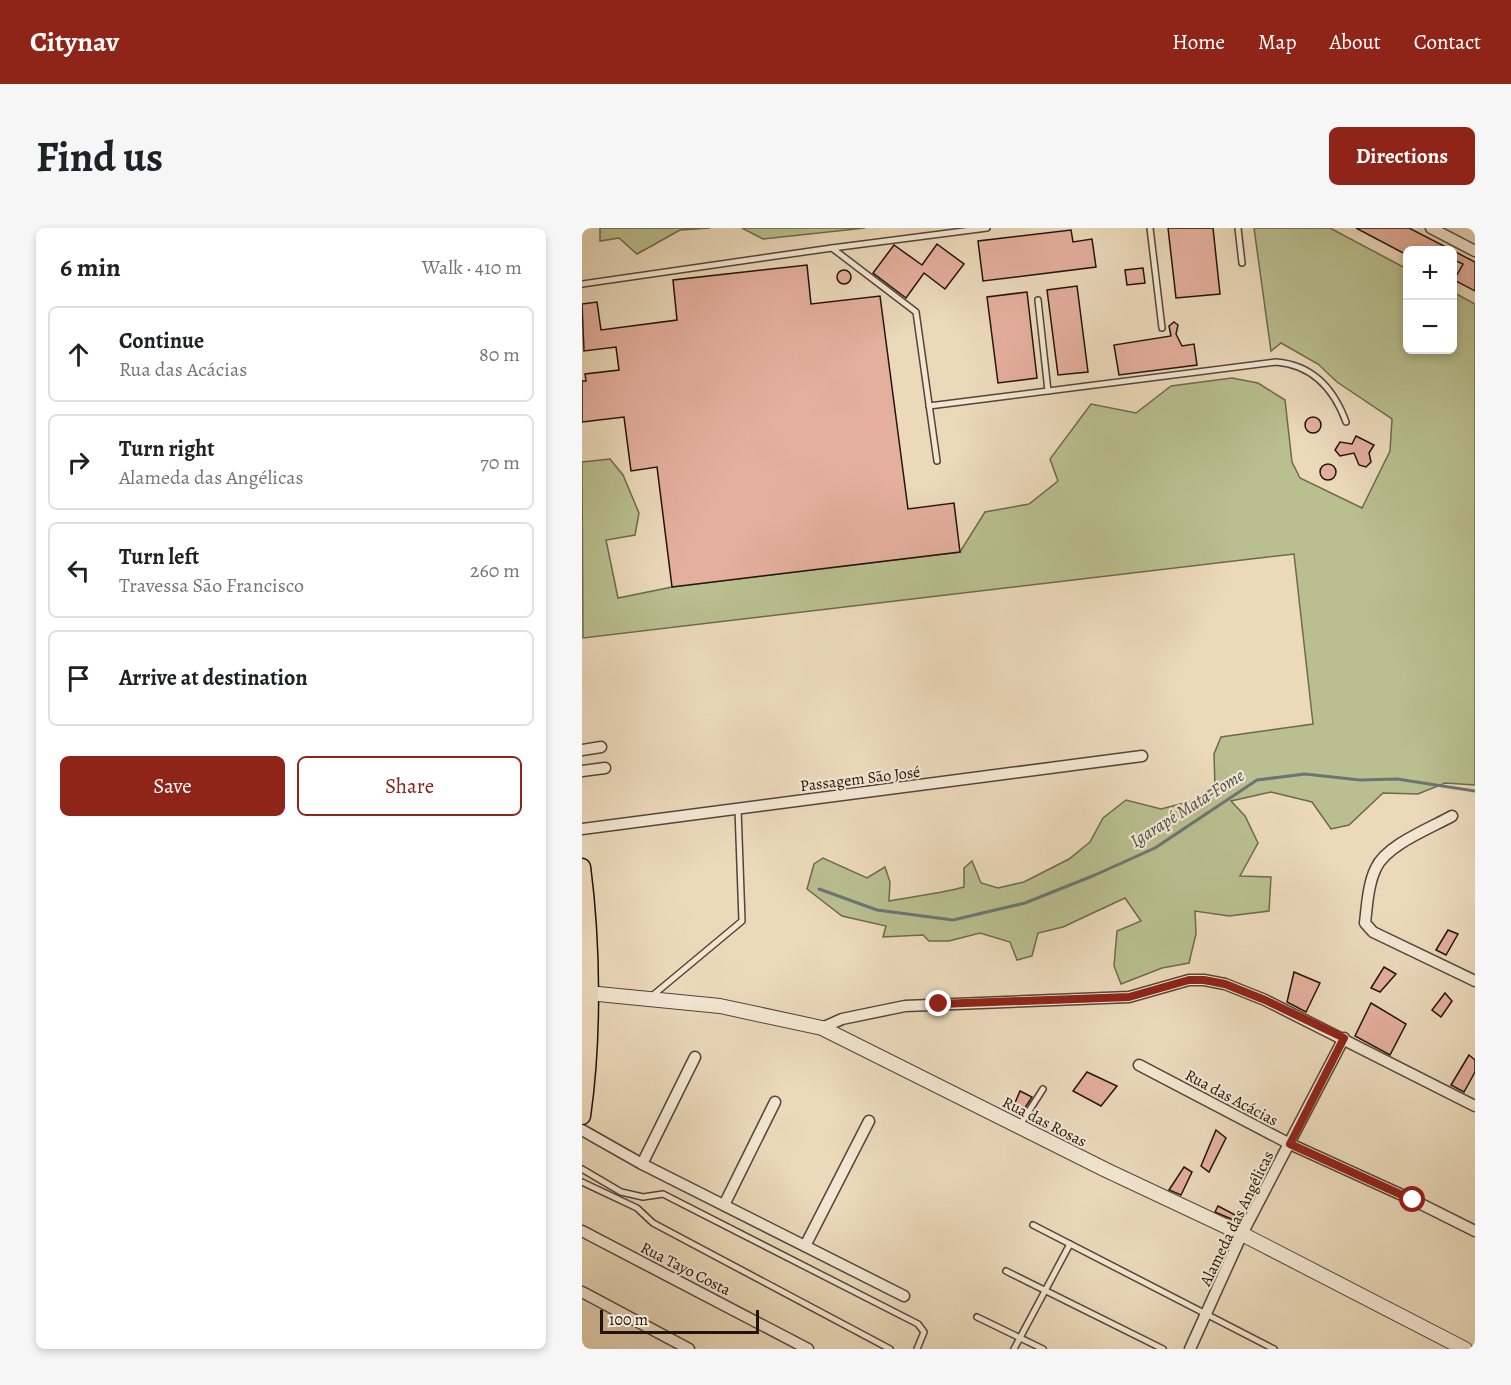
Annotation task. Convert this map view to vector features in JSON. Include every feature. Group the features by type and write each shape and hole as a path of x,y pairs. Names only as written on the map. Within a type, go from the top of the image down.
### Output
{"main road":[{"path":"582,867 589,944 588,1043 582,1116"}],"street":[{"path":"1431,228 1475,251"},
{"path":"582,750 601,747"},
{"name":"Passagem São José","path":"582,829 1142,756"},
{"path":"582,771 605,768"},
{"path":"1452,816 1396,846 1379,862 1373,876 1365,923 1373,932 1475,981"},
{"path":"822,1028 850,1017 904,1006 1129,997 1189,980 1204,980 1225,984 1265,1000 1475,1106"},
{"name":"Rua das Rosas","path":"588,993 720,1006 822,1028 1242,1234 1465,1349"},
{"name":"Alameda das Angélicas","path":"1190,1349 1208,1314 1242,1234 1344,1038"},
{"path":"642,1164 695,1058"},
{"name":"Rua das Acácias","path":"1138,1065 1290,1144 1475,1231"},
{"path":"724,1205 775,1102"},
{"path":"805,1246 869,1120"},
{"path":"582,1130 642,1164 904,1296"},
{"name":"Rua Tayo Costa","path":"582,1231 808,1349"},
{"path":"582,1292 689,1349"}],"lane":[{"path":"582,284 987,228"},
{"path":"1150,228 1162,328"},
{"path":"1238,228 1242,263"},
{"path":"832,248 916,312 937,460"},
{"path":"1038,300 1048,392"},
{"path":"929,406 1276,362 1293,363 1307,370 1330,389 1346,422"},
{"path":"650,998 742,921 738,809"},
{"path":"1019,1126 1043,1089"},
{"path":"582,1169 621,1192 643,1197 663,1194 918,1323 924,1332 917,1349"},
{"path":"582,1182 637,1208 653,1223 890,1349"},
{"path":"637,1208 643,1197"},
{"path":"1033,1225 1274,1349"},
{"path":"1014,1349 1070,1244"},
{"path":"1006,1271 1163,1349"},
{"path":"977,1317 1042,1349"}],"green space":[{"path":"600,228 710,228 680,230 637,254 619,238 600,241"},
{"path":"742,228 865,228 763,239"},
{"path":"1254,228 1330,228 1403,267 1403,354 1457,354 1457,294 1475,304 1475,785 1445,783 1418,794 1383,793 1349,825 1331,829 1312,802 1271,792 1231,801 1245,816 1258,843 1240,876 1271,877 1269,911 1229,916 1195,911 1196,934 1189,963 1162,968 1121,984 1114,966 1117,931 1141,921 1125,898 1063,927 1038,933 1032,956 1017,960 1010,942 980,933 949,941 929,941 923,935 883,937 886,926 842,916 807,889 814,864 823,858 867,878 885,867 890,882 889,901 964,887 964,868 972,861 981,883 998,888 1024,882 1069,859 1090,842 1103,818 1126,800 1161,809 1192,801 1215,787 1214,754 1221,737 1313,724 1294,554 583,638 582,462 610,459 623,475 639,513 635,535 606,540 618,598 672,587 960,552 985,512 1029,504 1058,481 1050,459 1091,404 1136,413 1171,386 1232,378 1258,383 1285,400 1292,462 1300,478 1362,508 1390,451 1392,419 1337,382 1318,364 1281,343 1271,351"}],"building":[{"path":"1168,228 1213,228 1220,294 1176,298"},
{"path":"1356,228 1409,228 1444,246 1403,246 1403,253"},
{"path":"1071,230 1073,242 1092,239 1096,267 983,281 978,241"},
{"path":"937,244 964,264 945,289 924,273 906,298 873,273 894,245 922,265"},
{"path":"1457,253 1475,262 1475,291 1457,282 1457,275 1463,264 1457,261"},
{"path":"807,265 811,304 880,296 908,509 954,503 960,552 672,587 657,467 631,471 624,417 582,422 582,381 586,381 585,374 619,370 616,347 584,351 582,304 597,302 601,330 677,320 673,280"},
{"path":"1143,268 1145,283 1127,285 1125,270"},
{"path":"844,270 849,272 851,277 849,282 844,284 839,282 837,277 839,272"},
{"path":"1077,286 1088,372 1058,375 1047,290"},
{"path":"1027,292 1037,378 998,383 987,297"},
{"path":"1174,322 1178,325 1176,334 1182,346 1194,344 1197,365 1119,375 1114,345 1171,336 1169,326"},
{"path":"1313,417 1321,425 1313,433 1305,425"},
{"path":"1356,436 1374,445 1369,453 1371,462 1366,467 1359,465 1354,453 1340,456 1335,450 1340,442 1352,444"},
{"path":"1328,464 1336,472 1328,480 1320,472"},
{"path":"1448,930 1458,934 1446,955 1436,950"},
{"path":"1384,967 1396,974 1380,992 1371,988"},
{"path":"1294,972 1320,983 1306,1012 1287,1002"},
{"path":"1445,993 1452,1001 1441,1017 1432,1010"},
{"path":"1371,1003 1406,1024 1390,1055 1355,1036"},
{"path":"1469,1055 1475,1060 1475,1072 1464,1092 1451,1085"},
{"path":"1087,1072 1117,1086 1101,1106 1073,1091"},
{"path":"1020,1091 1032,1097 1021,1114 1012,1110"},
{"path":"1216,1130 1226,1138 1209,1172 1201,1166"},
{"path":"1184,1167 1192,1172 1181,1195 1169,1190"},
{"path":"1218,1206 1239,1217 1236,1221 1215,1212"}],"waterway":[{"name":"Igarapé Mata-Fome","path":"819,889 877,910 953,920 1025,903 1155,848 1257,780 1305,774 1360,780 1397,779 1475,791"}],"route":[{"path":"939,1004 1021,1002 1105,996 1129,997 1189,980 1225,984 1265,1000 1344,1038 1290,1144 1413,1200"}]}
